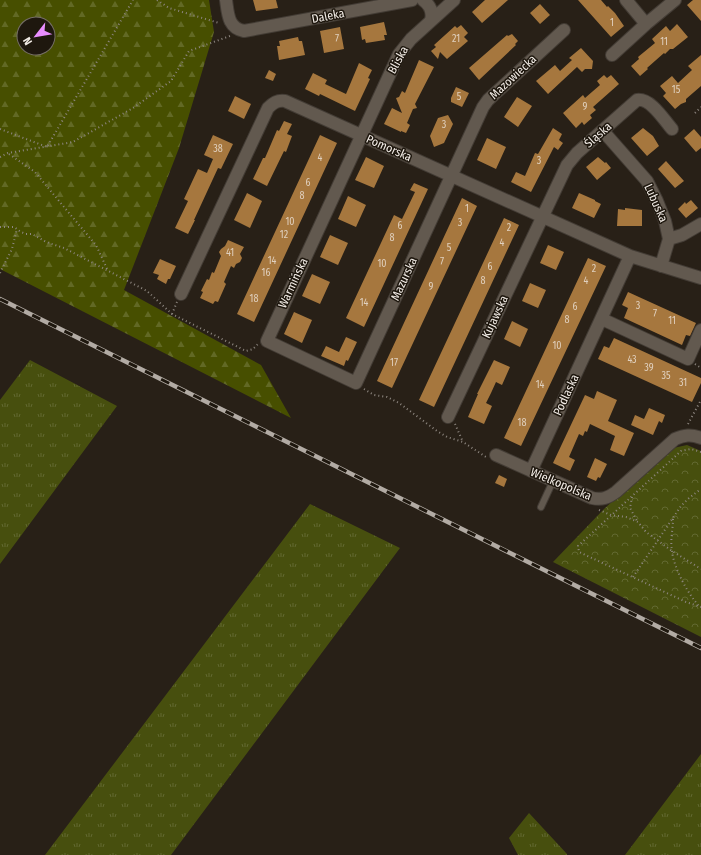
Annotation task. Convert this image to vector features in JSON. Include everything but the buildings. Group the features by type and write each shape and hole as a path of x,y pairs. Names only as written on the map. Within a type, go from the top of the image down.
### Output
{"street":[{"path":"226,0 230,23 239,29"},
{"name":"Daleka","path":"239,29 412,0"},
{"path":"423,0 430,7 432,12 431,20"},
{"name":"Bliska","path":"361,135 399,54 411,39 454,0"},
{"path":"626,0 646,24"},
{"path":"612,55 674,0"},
{"name":"Mazowiecka","path":"452,176 483,107 488,100 564,30"},
{"name":"Śląska","path":"542,216 567,165 577,153 637,100 642,99 649,103 672,129"},
{"name":"Pomorska","path":"181,294 268,108 271,104 285,101 630,256 701,278"},
{"name":"Lubuska","path":"603,131 647,181 665,221 669,239 661,266"},
{"name":"Warmińska","path":"267,340 361,135"},
{"name":"Mazurska","path":"356,383 452,176"},
{"name":"Kujawska","path":"451,419 542,216"},
{"path":"669,239 682,235 701,224"},
{"name":"Podlaska","path":"531,471 630,256"},
{"path":"602,319 688,359 701,330"},
{"path":"267,340 356,383"},
{"name":"Wielkopolska","path":"491,456 553,480 592,498 605,498 616,492 674,439 682,435 691,435 701,438"}],"lane":[{"path":"541,507 553,480"}],"path":[{"path":"47,146 133,0"},
{"path":"157,0 169,8 239,29"},
{"path":"0,157 8,153 73,142 133,108 171,81 189,51 239,29"},
{"path":"695,113 701,108"},
{"path":"0,129 47,146"},
{"path":"8,153 35,172 96,245 108,272"},
{"path":"0,227 14,227 26,234 32,234 46,242 64,248 146,291 172,314 246,351 253,349 260,343 267,340"},
{"path":"0,273 12,249 17,229"},
{"path":"356,383 374,395 387,397 399,403 436,431 447,437 463,442 491,456"},
{"path":"686,427 701,400"},
{"path":"451,419 463,442"},
{"path":"700,606 686,602 579,552 578,546 681,450 691,449 701,452"},
{"path":"633,577 681,506 701,489"},
{"path":"632,496 630,508 646,532 701,569"},
{"path":"597,509 611,515 626,517 638,522"},
{"path":"673,518 672,550 676,565 689,595 700,606"}],"green space":[{"path":"0,0 209,0 214,32 179,148 124,290 261,365 291,418 0,269"},
{"path":"30,360 117,406 0,564 0,400"},
{"path":"687,445 701,451 701,637 553,562 604,509 669,449"},
{"path":"310,504 400,548 171,855 45,855"},
{"path":"701,754 701,855 625,855"},
{"path":"529,813 567,855 518,855 509,838"}],"railway":[{"path":"0,299 701,648"}]}
